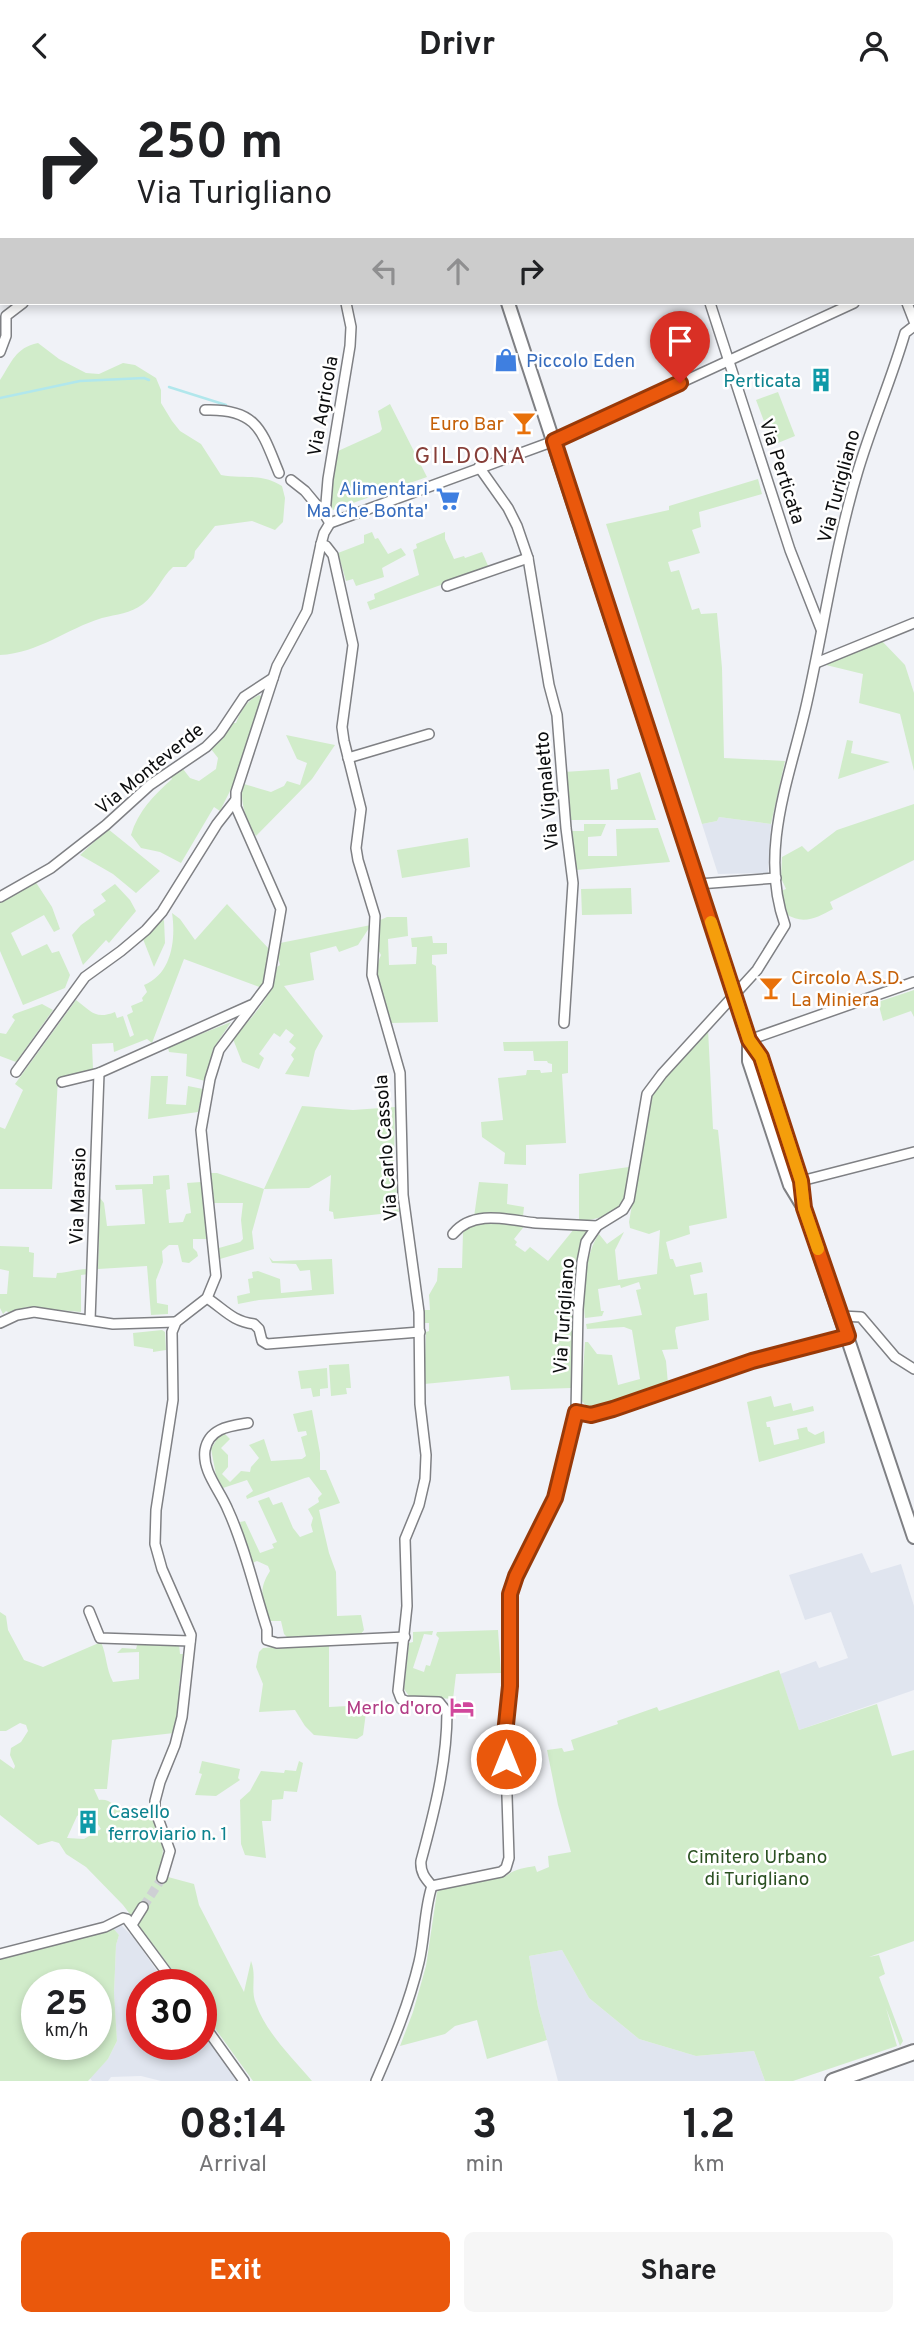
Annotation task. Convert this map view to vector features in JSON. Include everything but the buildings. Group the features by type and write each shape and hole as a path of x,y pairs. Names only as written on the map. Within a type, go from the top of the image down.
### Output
{"main road":[{"path":"509,305 749,1040 761,1057 801,1181 804,1208"},
{"path":"749,1040 749,1061 790,1185 804,1208 914,1537"},
{"path":"833,2081 912,2054"}],"street":[{"path":"0,352 6,335 6,317 21,305"},
{"name":"Via Agricola","path":"328,519 328,479 350,346 351,327 346,305"},
{"name":"Via Perticata","path":"711,305 790,550 821,630"},
{"path":"162,1878 170,1851 155,1810 155,1801 182,1717 191,1635 166,1580 155,1544 156,1510 173,1400 172,1332 176,1322 207,1298 216,1276 201,1130 203,1116 219,1050 268,985 281,909 236,807 236,792 282,654 307,611 328,519 554,441 850,305"},
{"path":"908,305 914,323"},
{"name":"Via Turigliano","path":"432,1886 501,1872 506,1868 509,1858 505,1734 510,1686 510,1594 516,1576 555,1498 576,1412 577,1322 586,1243 597,1226 623,1210 629,1200 647,1094 766,958 785,925 780,912 774,853 778,815 816,663 844,520 860,463 905,333 914,323"},
{"name":"Via Agricola","path":"205,410 232,412 259,427 279,473"},
{"name":"Via Vignaletto","path":"479,467 508,508 528,558 557,715 572,879 564,1023"},
{"name":"Via Agricola","path":"291,480 305,491 328,519"},
{"name":"Via Carlo Cassola","path":"321,544 333,555 353,645 342,727 361,809 356,848 358,860 375,916 372,975 400,1073 403,1195 416,1287 420,1404 426,1455 425,1479 419,1506 405,1539 408,1591 399,1696 406,1701 439,1702 447,1712 437,1803 421,1861 424,1877 432,1886 420,1959 406,2009 376,2081"},
{"path":"447,586 528,558"},
{"path":"816,663 914,623"},
{"name":"Via Monteverde","path":"0,897 51,868 106,825 150,785 206,747 220,733 244,697 273,678"},
{"path":"348,758 429,734"},
{"path":"16,1072 85,977 146,930 162,912 217,824 236,800"},
{"path":"699,884 776,878"},
{"path":"749,1040 914,982"},
{"path":"62,1082 99,1073 256,1003"},
{"name":"Via Marasio","path":"90,1320 99,1073"},
{"path":"801,1181 914,1152"},
{"path":"453,1234 467,1223 481,1219 501,1218 535,1223 597,1226"},
{"path":"207,1298 230,1316 243,1323 254,1324 264,1343 419,1332"},
{"path":"0,1322 34,1312 113,1324 176,1322"},
{"path":"841,1316 861,1317 895,1357 914,1369"},
{"path":"576,1412 591,1415 602,1412 752,1361 848,1336"},
{"path":"247,1423 219,1429 205,1451 211,1479 228,1509 243,1553 267,1629 267,1640 277,1643 405,1637"},
{"path":"89,1611 100,1638 190,1641"},
{"path":"130,1921 143,1907"},
{"path":"0,1954 102,1928 123,1918 130,1921 164,1969"},
{"path":"217,2043 244,2081"}],"shaded area":[{"path":"719,817 771,824 768,873 718,874 702,824 717,821"},
{"path":"862,1553 871,1573 901,1564 914,1606 914,1690 799,1730 780,1674 816,1661 819,1668 848,1658 831,1612 805,1620 789,1575"},
{"path":"121,1925 134,1938 156,1969 126,1969 126,2060 217,2060 217,2053 238,2081 161,2081 141,2076 92,2081 90,2078 107,2060 112,2060 112,2051 117,2041 114,1993 116,1945 119,1935 113,1928"},
{"path":"562,1950 589,1998 639,2039 696,2056 754,2051 765,2081 558,2081 538,2007 529,1956"}],"green space":[{"path":"38,343 59,359 86,373 99,374 123,363 135,365 156,378 161,390 161,403 172,421 180,431 201,444 221,475 267,479 282,486 285,498 283,522 275,530 252,521 215,526 186,567 173,567 151,596 138,607 89,623 27,650 0,655 0,380 19,352"},
{"path":"778,392 795,436 773,445 756,400"},
{"path":"390,404 427,477 333,510 330,502 338,451 380,432 382,429 378,411"},
{"path":"758,479 762,494 699,512 701,527 692,530 700,553 668,562 671,572 679,570 692,610 699,608 701,614 717,613 722,668 724,758 785,761 771,824 719,817 717,821 702,824 606,524 669,510 669,506"},
{"path":"372,532 388,554 401,548 406,555 382,568 384,577 356,586 353,579 346,581 338,553 364,543 364,535"},
{"path":"445,532 445,539 454,559 482,552 489,568 370,610 367,602 375,599 374,594 419,575 413,550 417,548 416,544"},
{"path":"880,639 905,665 914,693 914,771 900,714 859,703 863,674 822,664"},
{"path":"259,695 263,697 235,781 220,811 214,807 181,863 160,852 141,848 131,835 147,804 172,779 170,776 183,769 190,778 199,781 216,769 218,758 211,749 222,739 232,723 236,723 247,704"},
{"path":"286,735 335,745 312,779 256,836 244,811 244,784 271,792 284,786 287,781 300,785 307,763 297,759"},
{"path":"847,740 853,741 851,753 890,762 838,779"},
{"path":"609,769 611,790 618,789 617,779 640,772 656,820 569,820 564,772"},
{"path":"914,804 914,860 830,902 833,909 821,915 804,920 786,914 781,891 786,889 781,878 782,857 802,846 808,852 837,830"},
{"path":"584,824 606,824 601,836 588,837 588,856 617,856 616,829 658,828 670,862 576,870 571,831 584,831"},
{"path":"108,829 160,871 136,893 113,874 80,855"},
{"path":"468,838 470,867 402,878 397,850"},
{"path":"35,881 52,907 60,929 54,932 44,915 11,933 22,956 47,944 52,953 59,951 70,975 65,988 23,1005 0,951 0,901"},
{"path":"115,884 136,911 109,943 106,940 83,965 72,935 95,915 93,910 106,901 101,894"},
{"path":"631,888 632,914 582,915 581,889"},
{"path":"227,904 270,950 262,988 184,959 152,1043 147,1039 114,1052 113,1043 92,1044 93,1069 58,1078 52,1189 0,1189 0,1127 5,1129 23,1090 15,1084 76,1000 98,1015 115,1012 117,1018 123,1016 130,1037 134,1035 127,1015 133,1012 131,1006 143,1001 142,998 147,992 144,985 161,973 170,955 172,913 180,919 195,940"},
{"path":"387,917 407,917 408,936 388,939 389,965 416,964 417,947 412,947 411,938 432,936 433,943 447,943 447,954 432,955 432,964 436,966 438,1022 390,1023 378,980 381,955 376,946 378,921"},
{"path":"164,920 165,943 154,967 143,939"},
{"path":"371,925 358,945 339,952 336,946 310,953 314,980 284,986 323,1036 315,1051 309,1077 285,1074 294,1059 291,1055 296,1048 289,1042 294,1035 286,1029 280,1037 274,1033 259,1054 264,1058 259,1069 242,1062 233,1039 261,1006 271,988 280,965 280,943"},
{"path":"914,990 914,1017 911,1011 883,1021 878,1002"},
{"path":"42,1004 53,1010 16,1062 0,1056 0,1033 6,1034 15,1020 12,1017 14,1014"},
{"path":"231,1022 213,1049 205,1081 186,1076 187,1054 169,1052 168,1047"},
{"path":"708,1029 713,1129 718,1130 727,1218 689,1226 690,1234 666,1242 670,1259 673,1259 676,1267 701,1262 703,1272 690,1275 694,1295 707,1293 709,1320 676,1327 678,1349 662,1350 668,1384 594,1409 588,1408 581,1400 585,1342 588,1342 597,1354 612,1355 618,1385 640,1379 632,1330 624,1327 587,1329 586,1324 642,1315 636,1290 641,1289 639,1282 621,1288 620,1285 598,1289 601,1311 604,1311 602,1316 585,1318 584,1286 590,1252 599,1234 607,1244 624,1232 615,1250 618,1280 657,1274 660,1230 649,1234 630,1228 629,1222 650,1099 653,1090"},
{"path":"568,1041 568,1073 562,1074 566,1143 526,1145 526,1165 504,1164 505,1153 482,1137 481,1122 503,1120 498,1078 526,1075 527,1070 552,1072 552,1064 547,1061 534,1061 533,1051 504,1051 503,1042"},
{"path":"151,1076 168,1076 166,1104 186,1105 188,1086 203,1089 198,1112 148,1119"},
{"path":"302,1106 353,1110 395,1107 394,1168 399,1212 334,1219 333,1212 329,1211 331,1175 309,1188 264,1189"},
{"path":"629,1167 627,1190 618,1207 602,1217 579,1221 579,1174"},
{"path":"211,1173 264,1189 252,1232 254,1249 220,1259 219,1248 243,1239 243,1203 214,1203"},
{"path":"169,1175 170,1189 166,1190 169,1223 183,1222 186,1214 191,1213 187,1183 201,1182 208,1239 193,1239 193,1248 198,1256 189,1263 182,1262 178,1245 169,1245 162,1251 163,1262 156,1280 157,1303 168,1305 168,1314 151,1315 147,1266 98,1269 100,1198 104,1203 107,1226 145,1224 142,1189 116,1190 115,1185 153,1184 153,1176"},
{"path":"479,1182 508,1184 507,1204 524,1207 523,1216 474,1217"},
{"path":"491,1221 526,1224 514,1239 517,1242 515,1245 525,1252 530,1247 548,1261 574,1229 589,1229 584,1239 573,1327 571,1388 511,1390 509,1376 424,1384 426,1332 429,1331 429,1323 425,1323 424,1310 430,1310 429,1295 437,1281 438,1268 462,1268 463,1232 473,1224"},
{"path":"0,1246 29,1247 29,1252 34,1253 33,1277 56,1278 57,1273 89,1269 89,1274 81,1275 81,1312 26,1307 3,1314 0,1294 7,1294 9,1271 0,1269"},
{"path":"269,1257 273,1261 332,1259 334,1294 238,1304 237,1296 250,1293 248,1279 253,1278 252,1272 258,1271 280,1279 281,1293 312,1290 310,1270 300,1271 296,1264 272,1263"},
{"path":"165,1332 166,1350 153,1352 153,1349 134,1346 133,1333"},
{"path":"349,1364 351,1388 346,1388 347,1394 331,1396 329,1365"},
{"path":"327,1368 328,1388 320,1389 320,1396 313,1397 311,1388 301,1389 298,1371"},
{"path":"771,1396 774,1407 791,1403 793,1411 813,1406 814,1411 766,1422 767,1427 770,1427 774,1445 799,1439 797,1429 807,1427 808,1431 815,1435 824,1431 825,1443 759,1462 747,1402"},
{"path":"312,1410 320,1453 320,1470 326,1470 340,1503 319,1510 336,1572 337,1616 361,1615 364,1630 361,1634 287,1637 281,1621 270,1621 265,1608 262,1590 270,1571 268,1566 257,1561 252,1563 240,1522 245,1521 260,1553 274,1548 272,1544 277,1542 258,1501 269,1497 273,1505 282,1502 293,1528 300,1537 313,1532 313,1518 308,1509 319,1502 318,1498 322,1494 309,1477 247,1499 246,1496 253,1491 247,1480 223,1488 216,1475 211,1449 222,1431 230,1439 221,1448 228,1455 228,1467 222,1474 230,1482 241,1471 250,1472 259,1458 249,1445 264,1439 271,1461 302,1459 306,1456 301,1437 307,1435 306,1431 298,1432 293,1414"},
{"path":"0,1612 6,1616 8,1630 24,1660 43,1667 101,1642 113,1682 139,1679 139,1652 117,1653 122,1648 136,1649 138,1642 179,1644 180,1654 183,1654 179,1686 182,1687 174,1733 112,1740 107,1789 94,1789 99,1800 109,1802 124,1812 154,1815 163,1845 157,1876 164,1880 168,1877 194,1884 199,1905 244,1992 251,1961 254,1998 260,2015 312,2081 253,2081 217,2031 217,1969 172,1969 123,1905 86,1867 66,1854 59,1843 52,1841 38,1845 0,1815 0,1759 14,1769 11,1748 21,1742 28,1731 26,1725 20,1723 6,1731 0,1731","holes":["88,1809 101,1829 84,1839 67,1838 77,1816"]},
{"path":"498,1630 501,1673 456,1674 453,1699 409,1696 404,1689 409,1643 413,1642 413,1632 433,1631 432,1635 424,1634 413,1668 424,1672 426,1665 430,1666 439,1638 437,1632"},
{"path":"329,1643 329,1707 367,1705 363,1735 357,1739 314,1735 295,1710 259,1712 263,1684 256,1667 259,1652 263,1648"},
{"name":"Cimitero Urbano di Turigliano","path":"779,1670 799,1730 877,1704 892,1756 914,1750 914,1941 869,1957 879,1955 885,1974 879,1977 903,2041 900,2046 886,2008 897,2046 793,2081 765,2081 754,2051 696,2056 639,2039 589,1998 562,1950 529,1956 547,2040 487,2059 477,2020 455,2026 445,2034 400,2046 426,1966 437,1892 442,1888 506,1876 527,1867 535,1866 537,1872 549,1867 548,1856 571,1852 547,1750 574,1750 571,1740 618,1724 617,1721 657,1707 659,1711"},
{"path":"202,1761 240,1769 240,1780 216,1796 195,1795 202,1774 199,1773"},
{"path":"299,1761 303,1763 297,1792 284,1791 283,1799 272,1800 271,1821 262,1821 266,1858 245,1855 241,1844 240,1800 250,1791 261,1771 296,1771"},
{"path":"113,1928 119,1935 116,1945 114,1993 117,2041 112,2051 112,1969 21,1969 21,2060 107,2060 88,2081 0,2081 0,1952"}],"waterway":[{"path":"0,398 80,381 149,380"},
{"path":"169,387 226,405"}],"tunnel":[{"path":"143,1907 162,1878"}],"slow traffic":[{"path":"711,922 749,1040 761,1057 801,1181 804,1208 818,1249"}],"place":[{"name":"Piccolo Eden","path":"506,360"},
{"name":"Perticata","path":"821,380"},
{"name":"Euro Bar","path":"524,423"},
{"name":"Alimentari Ma Che Bonta'","path":"448,499"},
{"name":"Circolo A.S.D. La Miniera","path":"771,988"},
{"name":"Merlo d'oro","path":"462,1707"},
{"name":"Casello ferroviario n. 1","path":"88,1822"}],"district":[{"name":"GILDONA","path":"471,455"}],"route":[{"path":"506,1759 505,1734 510,1686 510,1594 516,1576 555,1498 576,1412 591,1415 613,1409 752,1361 848,1336 804,1208 801,1181 761,1057 749,1040 554,441 680,383"}]}
